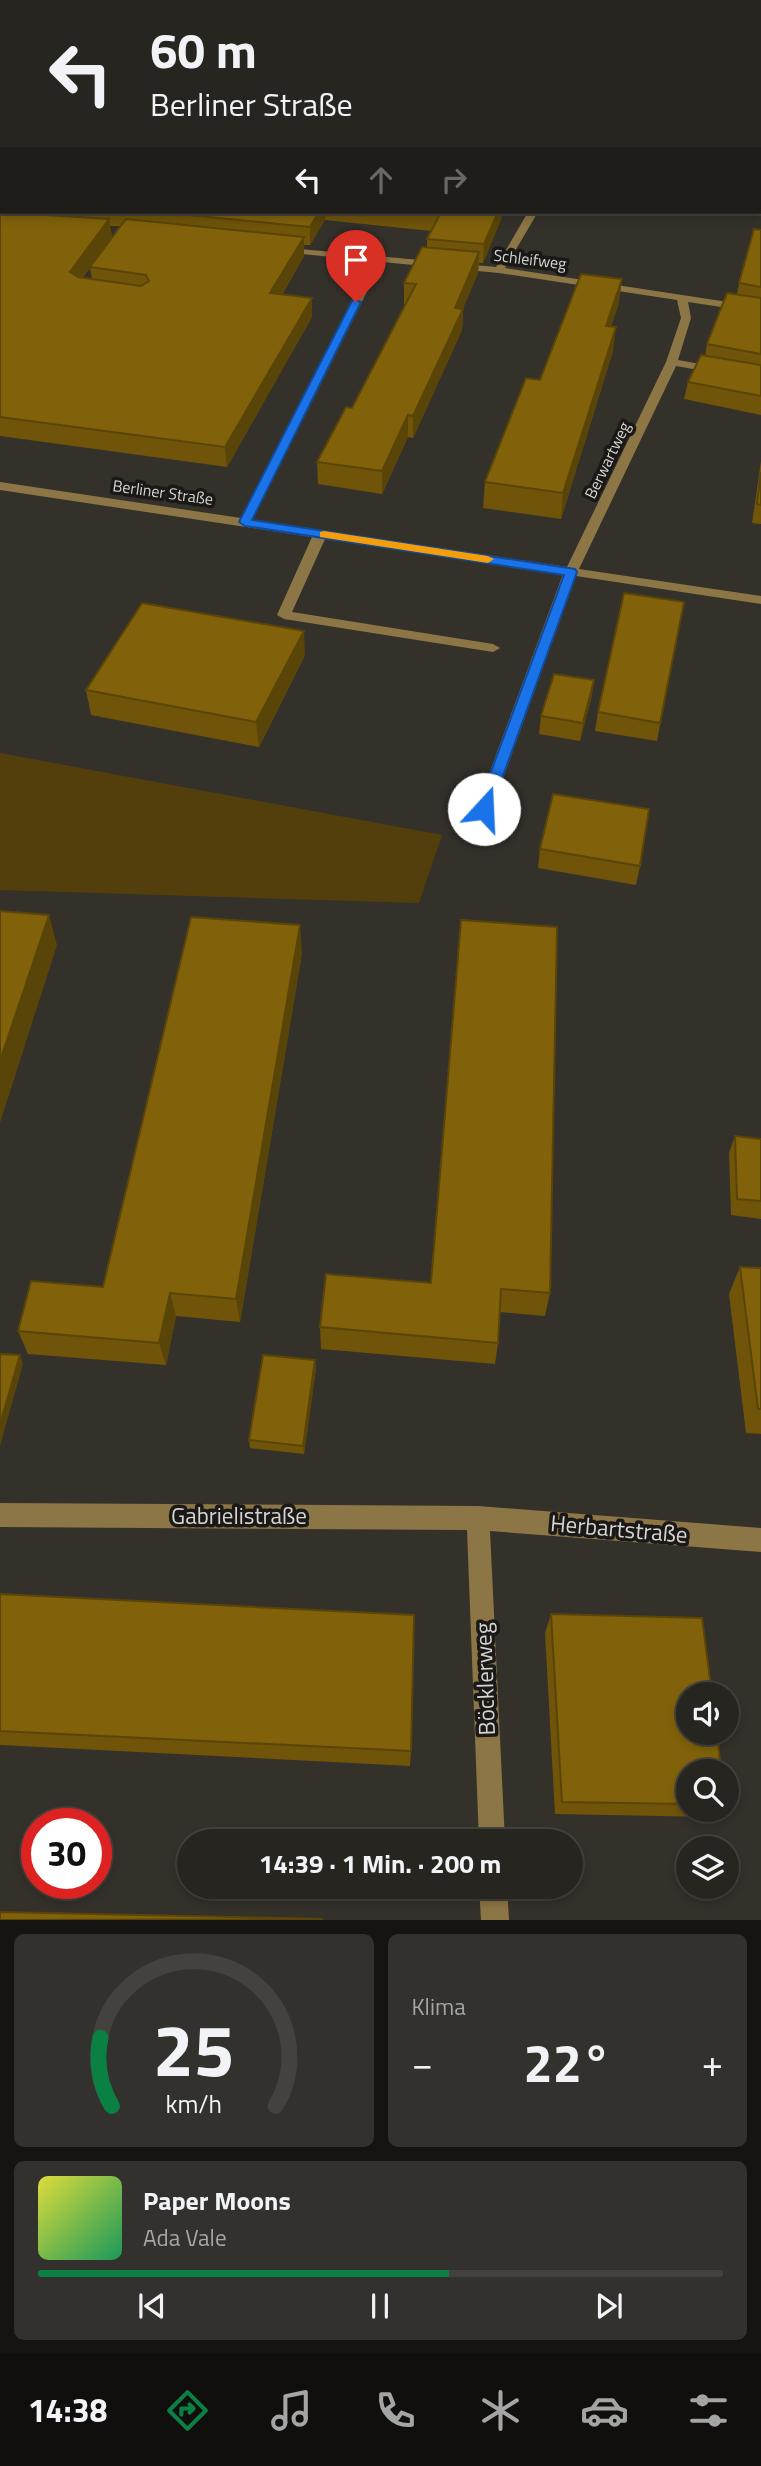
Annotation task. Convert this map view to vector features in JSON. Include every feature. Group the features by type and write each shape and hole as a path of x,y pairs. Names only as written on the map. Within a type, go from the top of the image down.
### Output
{"street":[{"path":"499,270 532,214"},
{"name":"Schleifweg","path":"271,248 499,270 761,310"},
{"path":"245,522 378,259"},
{"name":"Berwartweg","path":"571,572 672,362 686,318 681,298"},
{"path":"672,362 761,377"},
{"name":"Berliner Straße","path":"0,486 761,600"},
{"path":"320,534 284,615 493,648"},
{"path":"484,809 571,572"},
{"name":"Gabrielistraße","path":"0,1515 478,1518"},
{"name":"Herbartstraße","path":"478,1518 761,1540"},
{"name":"Böcklerweg","path":"478,1518 491,1829"},
{"path":"494,1899 495,1920"}],"shaded area":[{"path":"0,753 442,835 419,903 0,890"}],"building":[{"path":"0,214 109,219 70,272 78,277 141,286 149,281 146,275 90,267 126,219 304,237 270,293 312,298 225,447 0,417"},
{"path":"179,214 318,214 310,227"},
{"path":"440,214 497,214 484,244 427,239"},
{"path":"754,229 761,230 761,287 739,283"},
{"path":"422,247 479,252 455,308 463,309 413,416 408,415 382,471 317,462 346,407 352,408 416,284 404,283"},
{"path":"581,274 622,279 606,326 616,327 563,493 485,482 526,378 540,380"},
{"path":"727,293 761,298 761,354 707,344"},
{"path":"701,355 761,365 761,396 688,382"},
{"path":"761,472 761,505 757,504"},
{"path":"624,593 684,602 660,723 598,712"},
{"path":"142,603 304,631 256,722 86,690"},
{"path":"554,674 594,680 583,723 541,716"},
{"path":"553,794 649,809 640,866 540,849"},
{"path":"0,911 49,915 0,1061"},
{"path":"191,917 300,925 236,1299 170,1293 159,1343 18,1331 31,1281 103,1287"},
{"path":"461,920 557,927 550,1293 501,1289 498,1343 320,1327 326,1274 431,1283"},
{"path":"735,1136 761,1139 761,1201 737,1199"},
{"path":"740,1267 761,1268 761,1409 758,1409"},
{"path":"0,1354 20,1355 0,1424"},
{"path":"263,1355 315,1360 303,1446 249,1440"},
{"path":"0,1594 414,1615 411,1751 0,1731"},
{"path":"551,1614 702,1618 710,1682 676,1682 676,1745 718,1745 720,1759 676,1759 676,1804 562,1802"},
{"path":"0,1912 323,1919 0,1920"}],"slow traffic":[{"path":"324,534 488,559"}],"route":[{"path":"356,302 245,522 571,572 484,809"}]}
